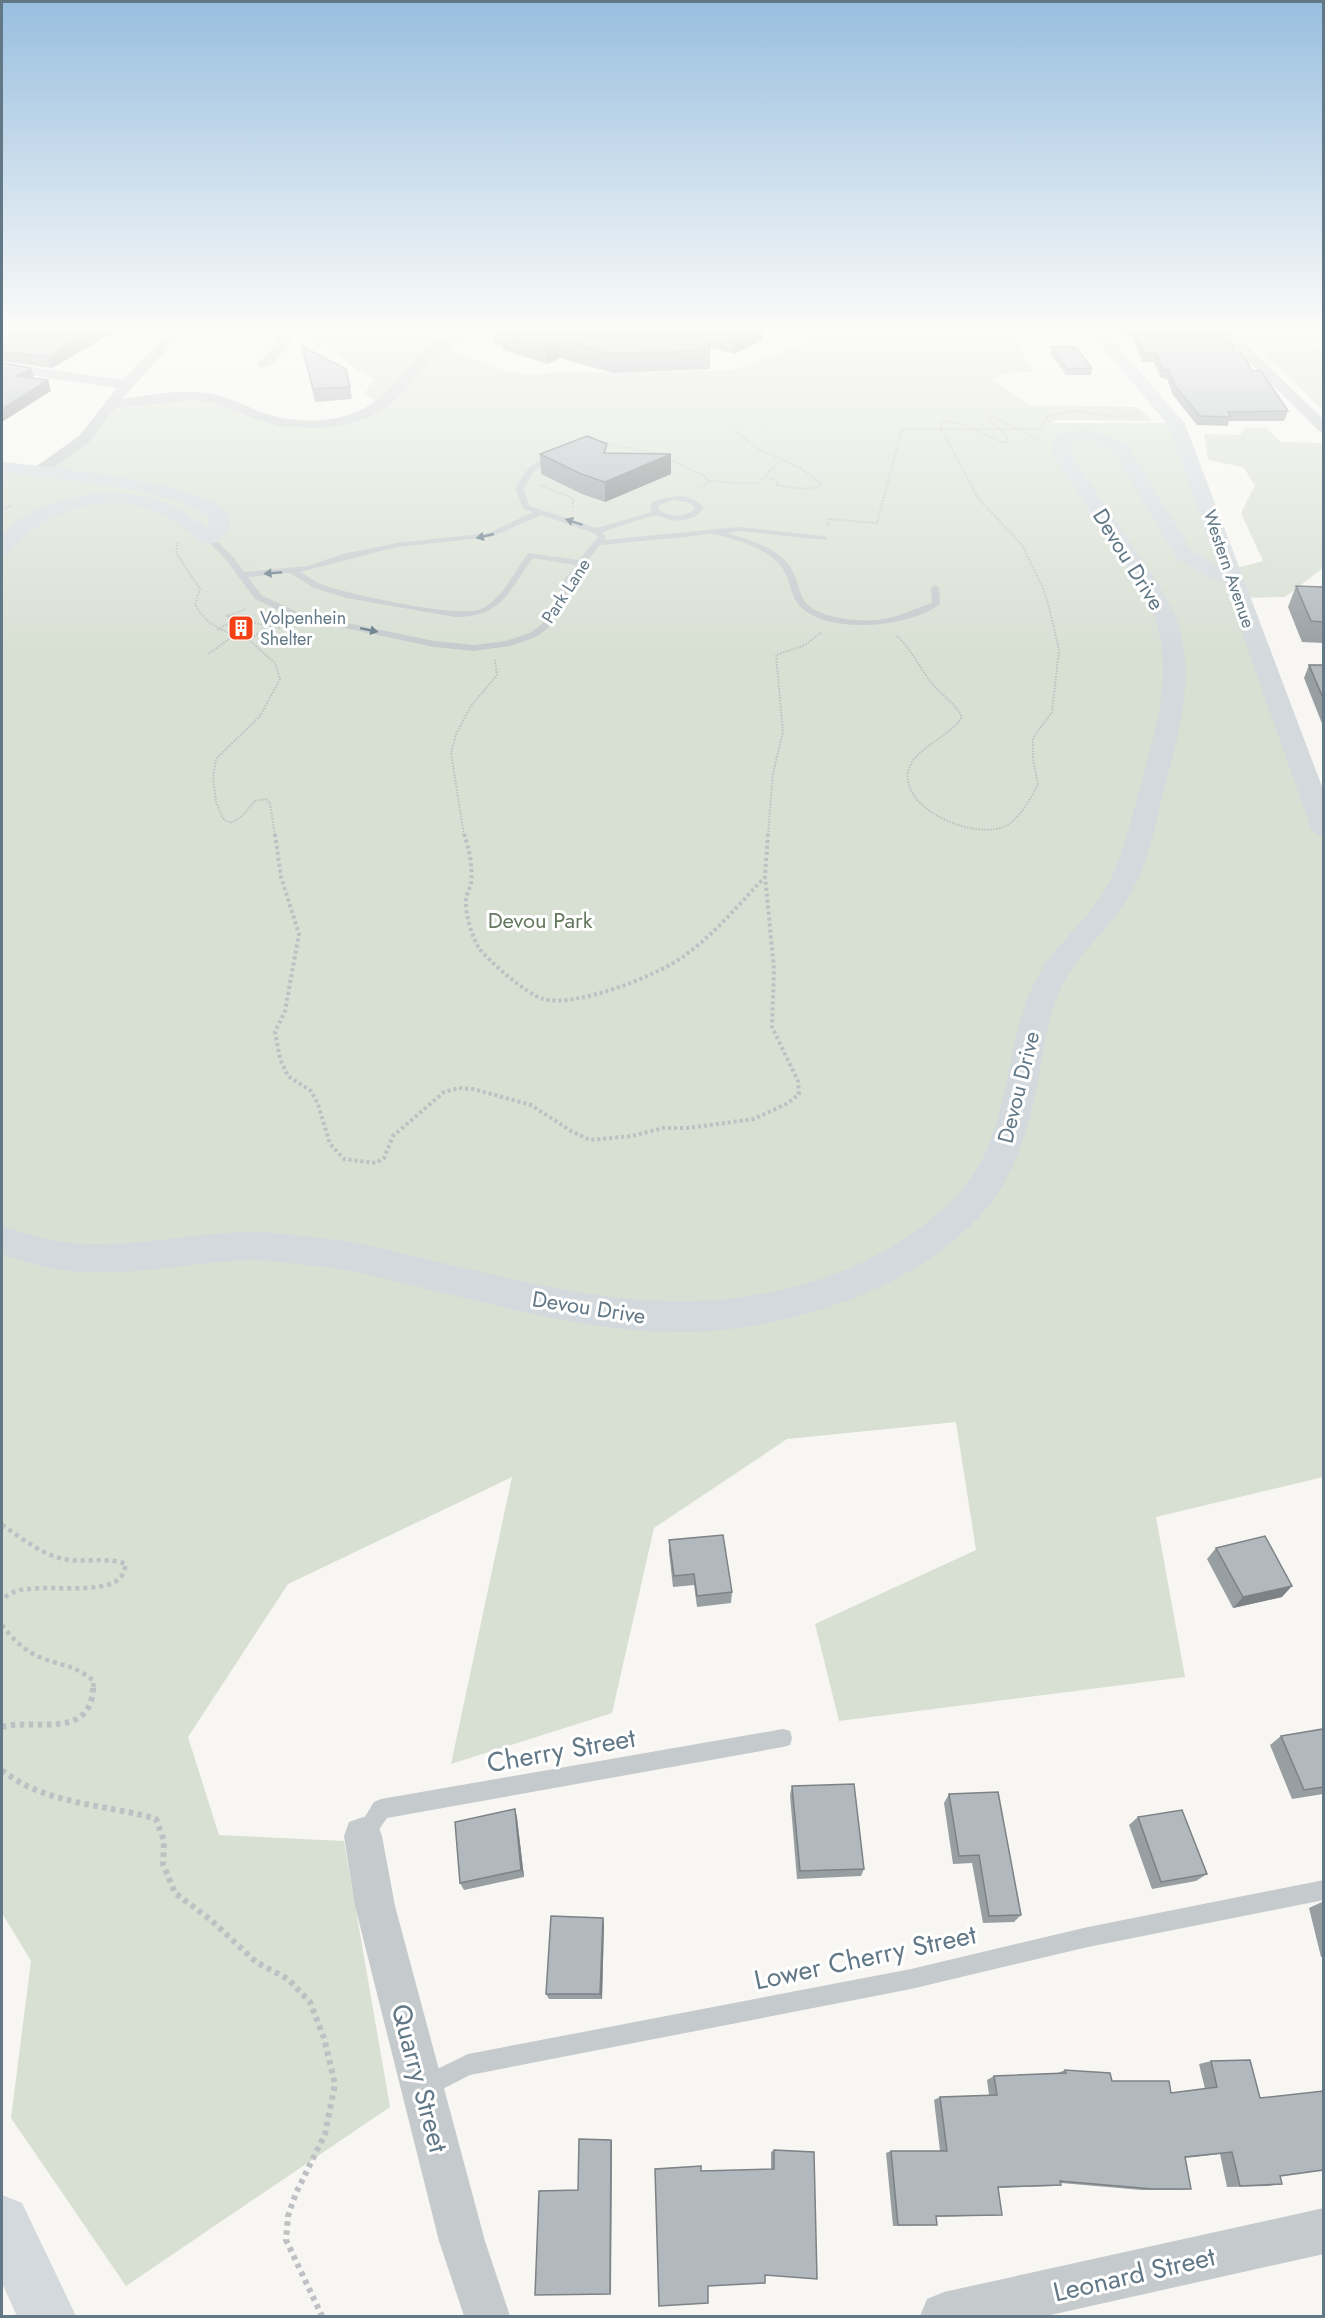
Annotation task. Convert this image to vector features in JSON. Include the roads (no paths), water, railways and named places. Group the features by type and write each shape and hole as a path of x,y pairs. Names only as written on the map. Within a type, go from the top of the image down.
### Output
{"main road":[{"name":"Devou Drive","path":"2,1240 55,1255 118,1258 254,1246 316,1250 344,1254 565,1307 660,1318 732,1313 782,1306 837,1289 894,1264 941,1232 969,1205 997,1165 1012,1125 1034,1022 1050,980 1068,953 1104,912 1119,889 1132,860 1168,727 1174,696 1172,640 1165,615 1144,578 1062,455 1059,446 1064,439"},
{"name":"Devou Drive","path":"1102,439 1109,441 1122,450 1182,554 1216,574 1232,578"},
{"name":"Western Avenue","path":"1182,439 1323,828"},
{"path":"2,467 139,487 195,501 219,514 219,528 210,539 152,503 106,498 73,504 39,516 21,527 2,550"},
{"path":"2,2223 47,2316"}],"street":[{"path":"39,471 84,439"},
{"name":"Quarry Street","path":"363,1836 375,1906 462,2241 487,2316"},
{"name":"Leonard Street","path":"944,2316 1323,2231"}],"lane":[{"path":"538,513 526,507 520,489 528,471 538,462 552,457"},
{"path":"597,531 657,513 676,518 691,516 699,510 699,507 693,501 680,498 665,499 655,504 654,510 657,513"},
{"path":"244,575 293,571 388,547 491,535 538,513"},
{"name":"Park Lane","path":"210,539 244,575 258,597 296,615 434,644 474,648 507,644 532,635 544,626 553,614 569,579 602,537 597,531 538,513"},
{"path":"712,530 752,544 780,560 790,572 803,604 816,614 834,619 881,622 936,604 935,588"},
{"path":"599,543 712,530 761,530 823,538"},
{"path":"293,571 317,586 349,596 455,614 471,614 484,611 493,605 531,555 581,563"},
{"name":"Cherry Street","path":"363,1836 381,1809 783,1738"},
{"name":"Lower Cherry Street","path":"423,2088 468,2065 911,1979 1088,1937 1323,1890"}],"place":[{"name":"Volpenhein Shelter","path":"241,628"}],"park label":[{"name":"Devou Park","path":"540,920"}]}
